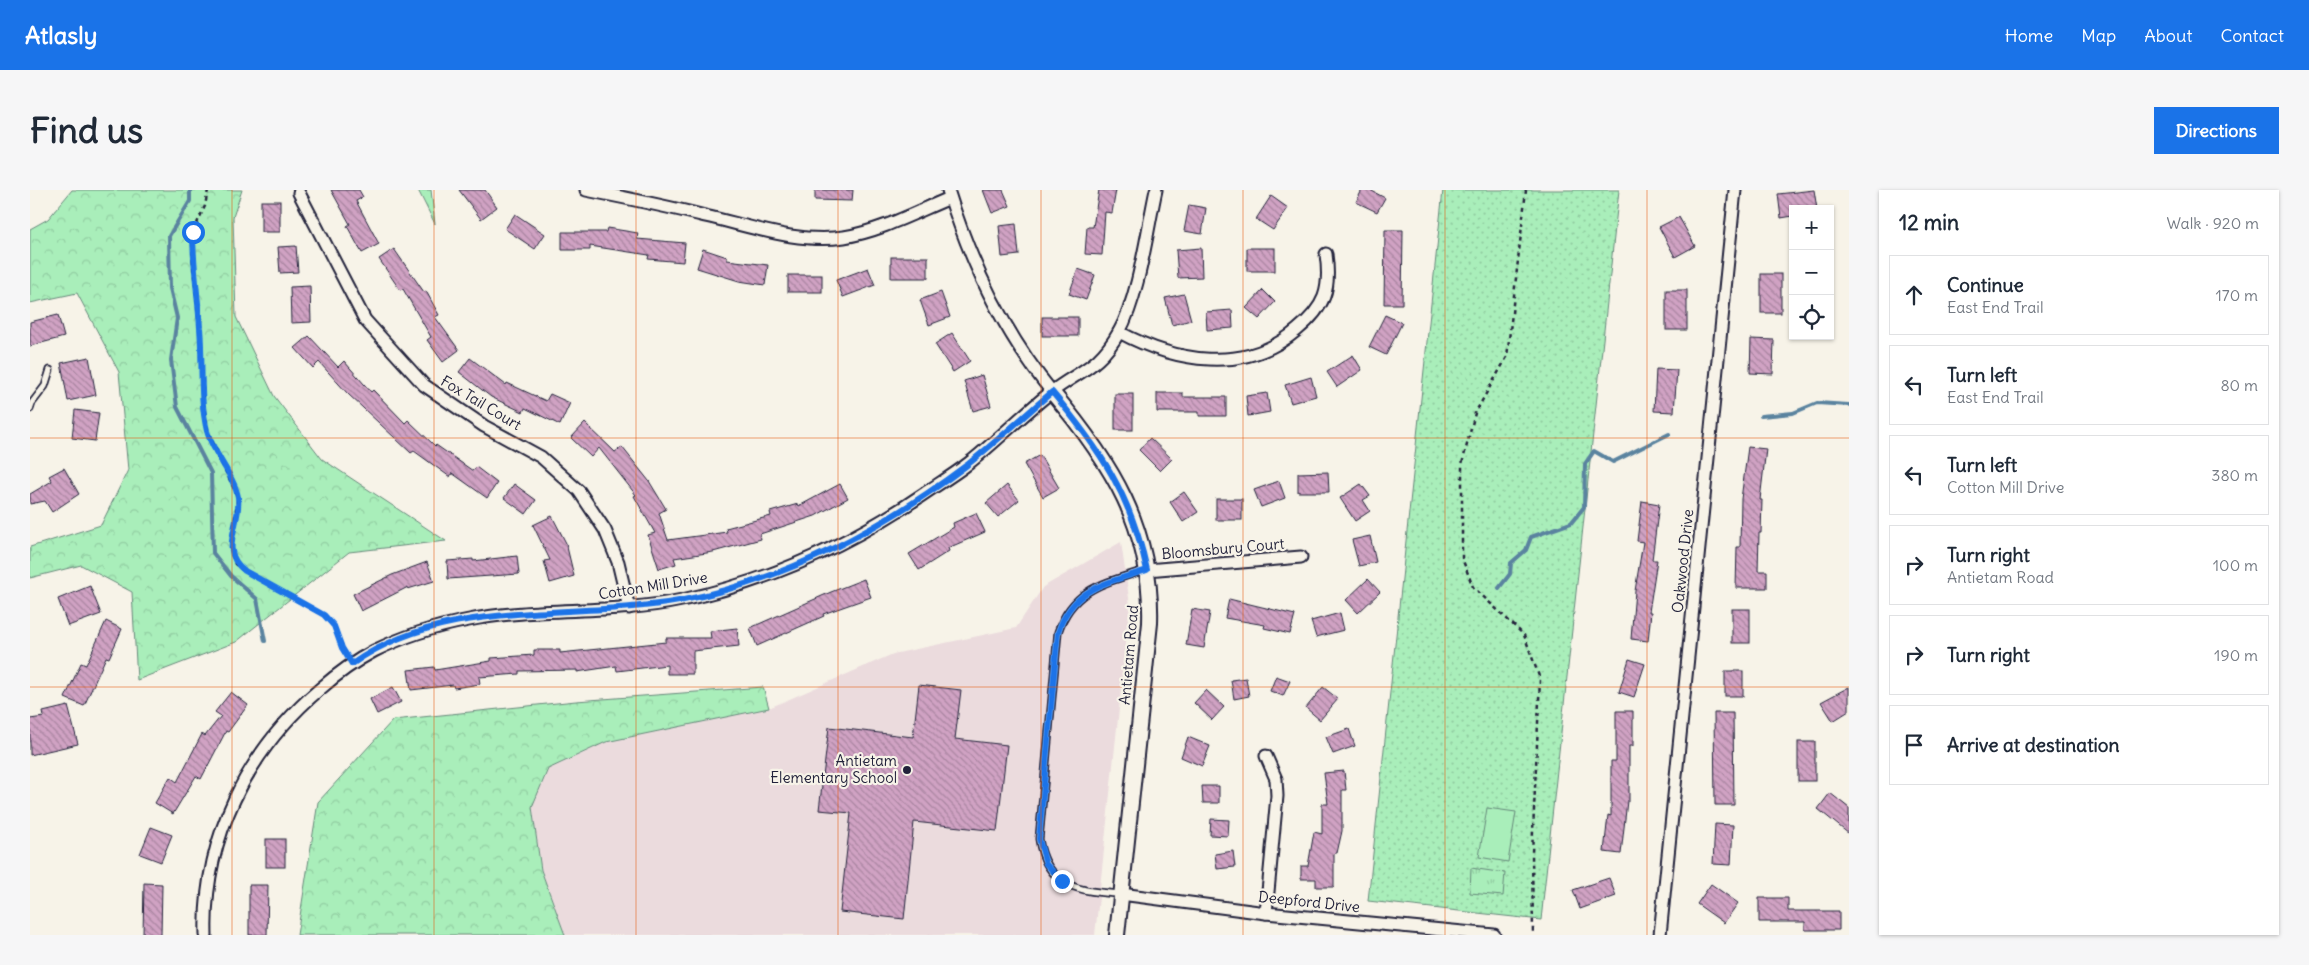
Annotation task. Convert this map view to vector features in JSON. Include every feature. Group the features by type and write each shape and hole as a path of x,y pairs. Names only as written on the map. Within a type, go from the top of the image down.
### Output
{"street":[{"path":"586,190 790,236 818,239 865,233 949,194"},
{"name":"Cotton Mill Drive","path":"206,935 205,914 212,860 220,831 236,795 259,756 290,717 315,693 352,664 372,652 434,628 505,614 629,608 724,590 811,559 884,521 967,465 1052,392 1092,367 1104,354 1119,332 1133,296 1156,190"},
{"name":"Oakwood Drive","path":"1660,935 1735,190"},
{"name":"Fox Tail Court","path":"299,193 365,320 424,386 484,426 541,457 579,491 605,530 618,562 629,608"},
{"name":"Antietam Road","path":"949,194 965,242 981,280 1000,316 1021,350 1052,392 1086,432 1107,464 1132,516 1147,570 1151,591 1150,623 1117,935"},
{"path":"1119,332 1147,346 1184,357 1209,360 1234,359 1254,354 1291,336 1318,310 1325,295 1329,276 1326,254"},
{"name":"Bloomsbury Court","path":"1147,570 1301,557"},
{"path":"1266,756 1276,779 1277,796 1266,913"},
{"name":"Deepford Drive","path":"1122,894 1266,913 1494,935"}],"lane":[{"path":"30,409 32,403 45,386 50,370"},
{"path":"1122,894 1095,893 1068,885 1054,874 1046,864 1041,852 1039,839 1041,810 1058,632 1063,619 1070,606 1092,589 1147,570"}],"path":[{"path":"208,190 205,206 193,232 193,262 200,329 201,386 208,433 238,498 231,549 233,558 235,564 245,571 324,615 334,626 342,648 352,664"},
{"path":"1526,190 1507,356 1475,413 1462,464 1462,558 1474,587 1524,635 1540,679 1532,853 1533,935"}],"shaded area":[{"path":"1121,542 1130,605 1095,935 565,935 541,870 532,807 548,769 606,742 769,708 893,654 1016,628 1043,587"}],"green space":[{"path":"72,190 242,190 233,217 236,317 274,396 322,459 446,541 349,552 236,642 137,680 132,592 81,565 30,578 30,547 101,525 128,470 119,372 77,293 30,303 30,229 48,219"},
{"path":"418,190 431,190 435,224"},
{"path":"1443,190 1619,190 1541,920 1368,901"},
{"path":"763,687 769,708 606,742 548,769 532,807 541,870 565,935 297,935 318,802 393,720 576,701"},
{"path":"1487,808 1516,812 1508,862 1479,857"},
{"path":"1471,868 1505,873 1503,896 1470,893"}],"building":[{"path":"331,190 359,190 363,197 356,201 379,244 362,253 347,226 350,224"},
{"path":"459,190 485,190 497,207 481,219"},
{"path":"815,190 853,190 852,201 815,200"},
{"path":"983,190 1003,190 1010,206 992,213"},
{"path":"1099,190 1116,190 1112,213 1105,212 1102,255 1085,254 1087,227 1093,227"},
{"path":"1362,190 1370,190 1385,198 1377,212 1356,202"},
{"path":"1814,190 1816,205 1789,205 1789,217 1781,218 1778,194"},
{"path":"1271,196 1288,208 1273,230 1256,219"},
{"path":"261,201 280,201 280,232 261,232"},
{"path":"1189,205 1206,208 1202,234 1184,231"},
{"path":"515,214 545,234 535,249 505,229"},
{"path":"1679,217 1695,246 1675,257 1659,227"},
{"path":"1016,224 1019,255 1002,257 999,226"},
{"path":"607,228 638,233 637,239 685,243 683,262 648,259 649,255 590,246 590,250 562,250 562,232 606,232"},
{"path":"1385,230 1403,230 1402,304 1384,304"},
{"path":"296,246 298,272 280,273 278,247"},
{"path":"1201,248 1202,277 1178,278 1176,250"},
{"path":"1247,248 1275,248 1275,271 1247,271"},
{"path":"394,249 424,292 426,291 439,315 435,317 459,350 443,362 427,340 431,337 403,289 400,290 379,259"},
{"path":"703,249 727,257 727,260 768,265 765,285 739,281 697,268"},
{"path":"891,257 928,257 928,278 891,278"},
{"path":"868,268 875,285 843,297 836,280"},
{"path":"1078,269 1095,275 1086,300 1069,294"},
{"path":"1761,274 1781,274 1781,313 1761,313"},
{"path":"788,275 822,275 822,292 788,292"},
{"path":"310,286 311,322 291,323 290,287"},
{"path":"1263,290 1275,302 1259,319 1246,308"},
{"path":"1666,290 1687,290 1687,330 1666,330"},
{"path":"941,292 950,317 929,325 920,300"},
{"path":"1184,294 1191,320 1172,325 1165,298"},
{"path":"1232,310 1233,328 1207,330 1206,312"},
{"path":"58,315 64,337 30,346 30,322"},
{"path":"1385,315 1402,323 1386,355 1369,347"},
{"path":"1042,317 1078,317 1078,336 1042,336"},
{"path":"952,333 970,361 953,372 935,344"},
{"path":"309,336 338,367 344,361 371,392 373,390 405,423 408,420 435,446 473,471 476,467 497,483 487,498 452,473 450,477 414,451 411,453 348,394 319,362 313,368 295,348"},
{"path":"1751,339 1774,340 1773,374 1750,373"},
{"path":"1353,355 1362,370 1337,387 1327,372"},
{"path":"89,357 96,395 68,401 61,363"},
{"path":"470,358 506,385 507,383 546,401 550,394 570,403 560,425 525,408 523,412 491,397 459,372"},
{"path":"1656,369 1677,370 1674,412 1654,411"},
{"path":"982,375 991,406 973,411 964,381"},
{"path":"1311,377 1316,396 1291,403 1285,385"},
{"path":"1157,393 1183,393 1183,397 1226,397 1226,416 1199,416 1199,412 1157,412"},
{"path":"1267,393 1270,412 1248,416 1246,396"},
{"path":"1115,394 1133,394 1133,430 1115,430"},
{"path":"75,410 99,413 95,441 72,438"},
{"path":"585,423 615,452 622,447 649,481 666,509 659,513 668,540 727,532 726,528 771,516 770,512 798,504 799,506 840,484 848,498 815,516 760,534 761,539 713,552 674,558 676,564 659,569 648,535 655,533 634,496 636,495 599,448 591,457 571,438"},
{"path":"1150,438 1172,459 1160,471 1139,450"},
{"path":"1748,447 1766,449 1760,500 1762,500 1758,571 1767,571 1767,588 1736,588 1737,547 1740,547 1741,499"},
{"path":"1040,455 1059,488 1043,497 1024,464"},
{"path":"64,468 79,494 52,512 45,501 30,504 30,494 52,481 49,476"},
{"path":"1328,472 1329,492 1298,492 1298,473"},
{"path":"1279,481 1285,498 1261,507 1254,490"},
{"path":"514,484 536,500 526,514 504,498"},
{"path":"1361,484 1370,496 1363,500 1370,511 1355,521 1340,498"},
{"path":"1007,485 1019,500 998,517 986,503"},
{"path":"1184,492 1198,512 1183,522 1170,502"},
{"path":"1216,499 1242,499 1242,520 1216,520"},
{"path":"1642,501 1659,504 1652,560 1657,560 1649,612 1651,612 1648,641 1631,639 1635,591 1643,542 1637,541"},
{"path":"976,513 985,532 948,548 949,551 919,570 909,554 954,527 953,523"},
{"path":"552,516 566,543 574,576 550,583 544,561 550,560 533,525"},
{"path":"1370,536 1376,562 1359,566 1352,540"},
{"path":"517,556 519,574 448,579 447,561 473,559 473,561"},
{"path":"427,562 434,581 408,589 408,587 361,611 353,594 392,575"},
{"path":"864,579 871,597 823,614 824,616 757,646 750,628"},
{"path":"1368,579 1380,592 1358,613 1346,600"},
{"path":"90,586 101,614 68,626 58,599"},
{"path":"1229,599 1295,615 1290,634 1264,628 1265,625 1225,618"},
{"path":"1192,609 1210,612 1204,648 1186,645"},
{"path":"1732,609 1750,609 1750,643 1732,643"},
{"path":"1340,613 1344,630 1316,637 1311,621"},
{"path":"106,621 122,629 109,658 106,657 84,706 65,698 81,663 86,665"},
{"path":"737,628 739,646 693,651 693,674 667,674 667,665 617,671 616,666 577,672 577,670 519,671 519,674 479,677 480,684 454,688 453,685 411,690 408,670 434,667 435,670 491,661 491,658 534,655 534,650 560,650 560,653 666,642 666,638 711,638 710,631"},
{"path":"1629,659 1645,664 1634,697 1619,692"},
{"path":"1725,671 1743,671 1743,696 1725,696"},
{"path":"1276,676 1290,681 1283,696 1270,691"},
{"path":"1246,678 1249,696 1234,699 1231,680"},
{"path":"919,685 961,690 955,739 1007,745 997,831 914,822 904,919 840,912 851,813 819,810 829,727 913,737"},
{"path":"393,687 401,702 377,714 370,699"},
{"path":"1323,687 1338,699 1320,720 1306,708"},
{"path":"1849,687 1849,711 1833,721 1821,702"},
{"path":"1206,690 1224,707 1212,720 1194,703"},
{"path":"231,692 248,705 228,732 226,731 201,779 196,776 173,814 155,803 170,777 177,782 202,734 205,736 221,716 215,712"},
{"path":"68,706 78,744 30,755 30,719 44,717 43,712"},
{"path":"1616,711 1633,711 1633,746 1629,746 1629,801 1627,801 1621,854 1604,852 1608,815 1611,816 1611,761 1616,761"},
{"path":"1714,713 1733,713 1734,805 1715,805"},
{"path":"1349,729 1355,746 1333,754 1326,737"},
{"path":"1188,737 1210,746 1202,766 1181,757"},
{"path":"1798,742 1815,742 1815,781 1798,781"},
{"path":"1344,771 1346,790 1342,790 1342,831 1337,853 1334,853 1334,887 1316,887 1316,879 1301,879 1301,866 1308,866 1314,832 1322,834 1322,804 1328,804 1324,773"},
{"path":"1202,786 1219,786 1219,803 1203,803"},
{"path":"1830,793 1849,808 1849,834 1818,809"},
{"path":"1211,819 1229,820 1228,836 1210,835"},
{"path":"1715,824 1733,825 1731,865 1713,864"},
{"path":"151,827 172,835 161,862 140,854"},
{"path":"266,839 285,839 285,867 266,867"},
{"path":"1233,851 1235,867 1217,869 1215,854"},
{"path":"1609,878 1616,896 1580,909 1573,890"},
{"path":"144,883 162,884 161,935 143,935"},
{"path":"1711,884 1738,903 1724,923 1697,904"},
{"path":"249,885 268,885 267,935 249,935"},
{"path":"1759,898 1788,898 1788,911 1839,911 1839,930 1805,930 1805,922 1759,922"}],"waterway":[{"path":"190,190 190,201 169,236 170,288 177,318 171,360 177,407 211,473 213,553 231,576 257,599 265,641"},
{"path":"1761,416 1793,413 1817,403 1849,405"},
{"path":"1499,588 1510,574 1511,563 1526,550 1531,537 1571,523 1584,507 1585,464 1594,451 1613,462 1669,434"}],"place":[{"name":"Antietam Elementary School","path":"907,770"}],"route":[{"path":"193,232 193,262 200,329 201,386 204,415 208,433 238,498 231,549 235,564 301,604 324,615 334,626 342,648 352,664 372,652 399,640 434,628 469,620 505,614 629,608 724,590 768,576 811,559 884,521 967,465 1052,392 1086,432 1107,464 1122,492 1144,553 1147,570 1092,589 1080,596 1070,606 1058,632 1039,839 1041,852 1046,864 1062,881"}]}
